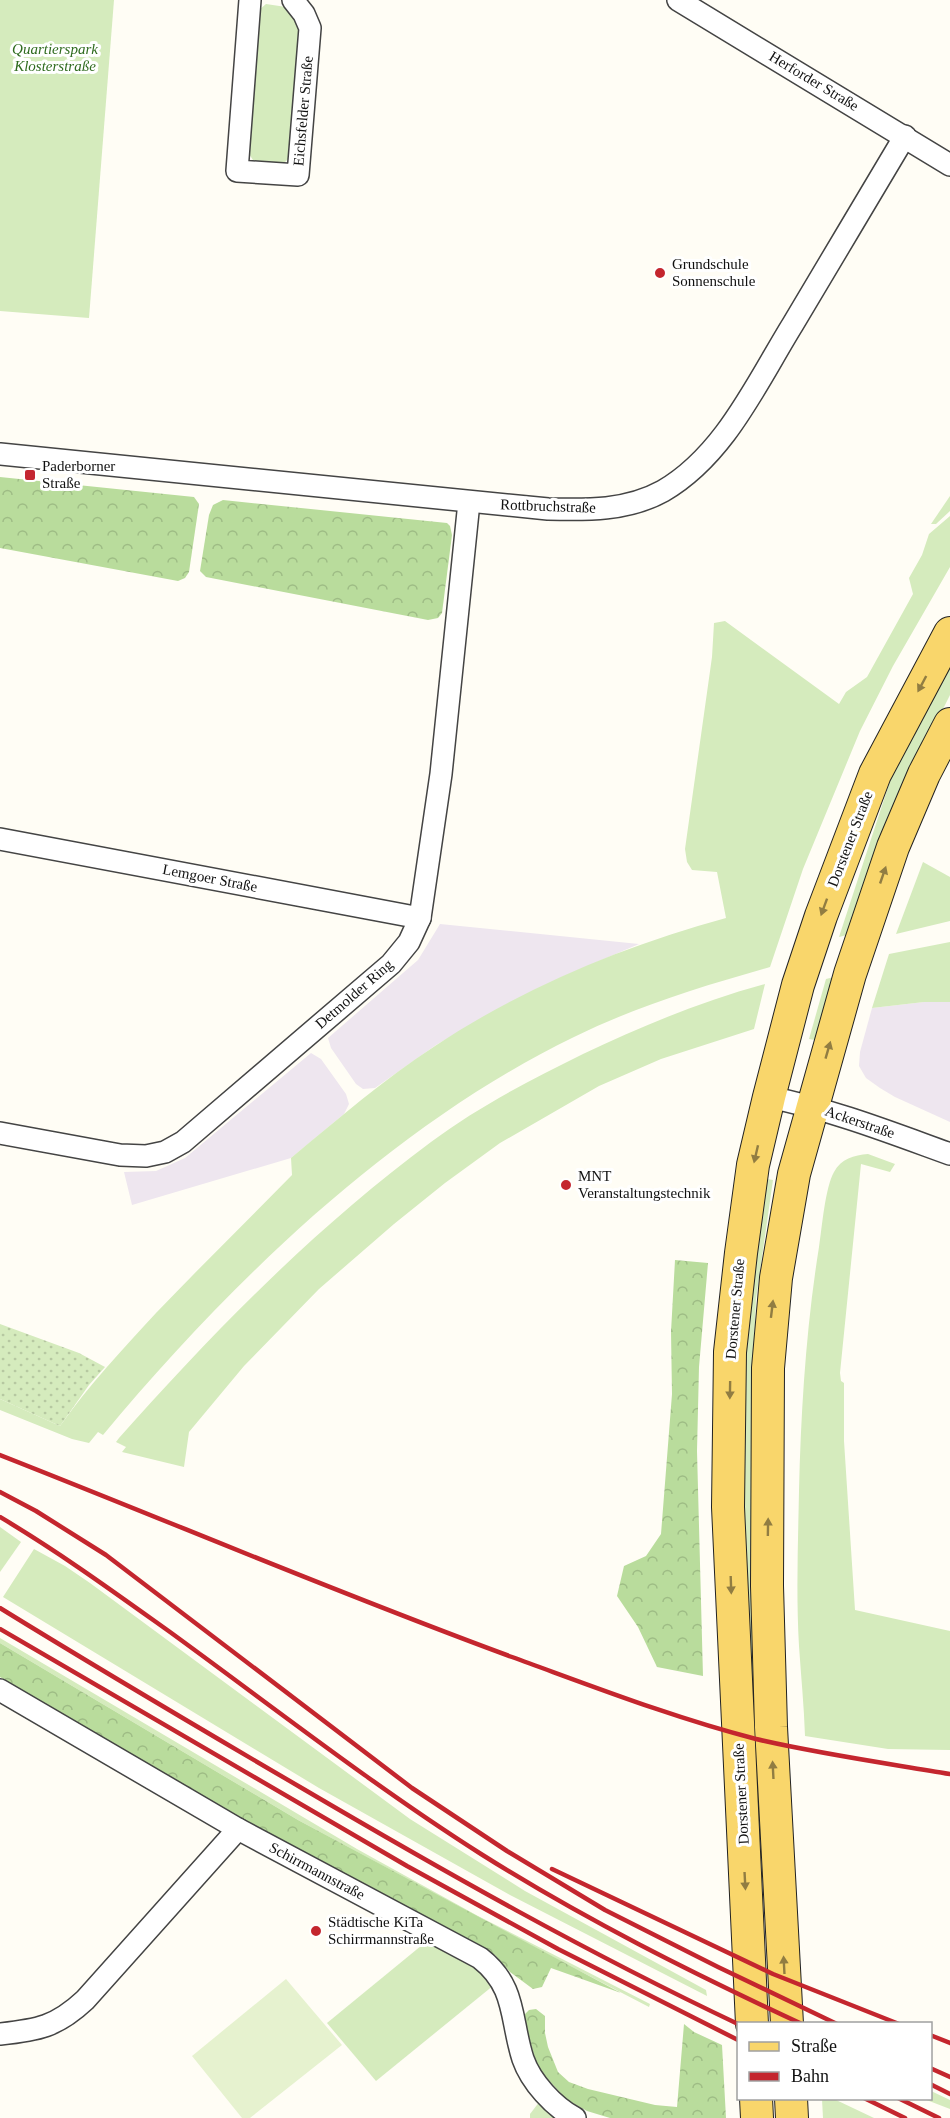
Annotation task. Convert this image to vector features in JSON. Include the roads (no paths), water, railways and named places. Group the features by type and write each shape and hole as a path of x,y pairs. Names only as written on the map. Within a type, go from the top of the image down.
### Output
{"main road":[{"name":"Dorstener Straße","path":"752,2022 728,1507 730,1352 753,1165 798,985 845,851 876,774 950,633"},
{"path":"787,2022 771,1727 767,1598 768,1368 776,1278 794,1174 850,974 893,847 924,774 950,724"},
{"path":"756,2100 757,2118"},
{"path":"791,2100 792,2118"}],"street":[{"name":"Eichsfelder Straße","path":"250,0 237,171 298,175 310,28 304,14 293,0"},
{"name":"Herforder Straße","path":"678,0 950,165"},
{"name":"Rottbruchstraße","path":"0,454 548,509 592,510 632,504 664,490 683,477 705,457 736,417 904,136"},
{"name":"Detmolder Ring","path":"0,1133 120,1155 146,1156 165,1152 183,1142 391,964 409,942 420,918 441,774 469,502"},
{"name":"Lemgoer Straße","path":"0,839 420,918"},
{"name":"Ackerstraße","path":"769,1097 813,1106 861,1121 950,1154"},
{"name":"Schirrmannstraße","path":"0,1690 238,1828 457,1945 489,1965 505,1985 524,2060 531,2073 554,2102 575,2118"},
{"path":"0,2034 46,2027 73,2012 238,1828"}],"railway":[{"path":"0,1455 383,1608 664,1711 756,1739 950,1774"},
{"path":"0,1492 36,1511 106,1555 412,1788 507,1851 605,1910 833,2022"},
{"path":"0,1517 107,1587 363,1774 481,1854 559,1901 639,1944 798,2022"},
{"path":"0,1608 224,1743 462,1880 626,1969 737,2024"},
{"path":"0,1629 407,1866 558,1949 737,2039"},
{"path":"552,1869 773,1974 894,2022"},
{"path":"932,2036 950,2043"},
{"path":"932,2069 950,2077"},
{"path":"932,2085 950,2094"},
{"path":"868,2100 905,2118"},
{"path":"902,2100 939,2118"}],"place":[{"name":"Grundschule Sonnenschule","path":"660,273"},
{"name":"Paderborner Straße","path":"30,475"},
{"name":"MNT Veranstaltungstechnik","path":"566,1185"},
{"name":"Städtische KiTa Schirrmannstraße","path":"316,1931"}],"park label":[{"name":"Quartierspark Klosterstraße","path":"55,58"}]}
